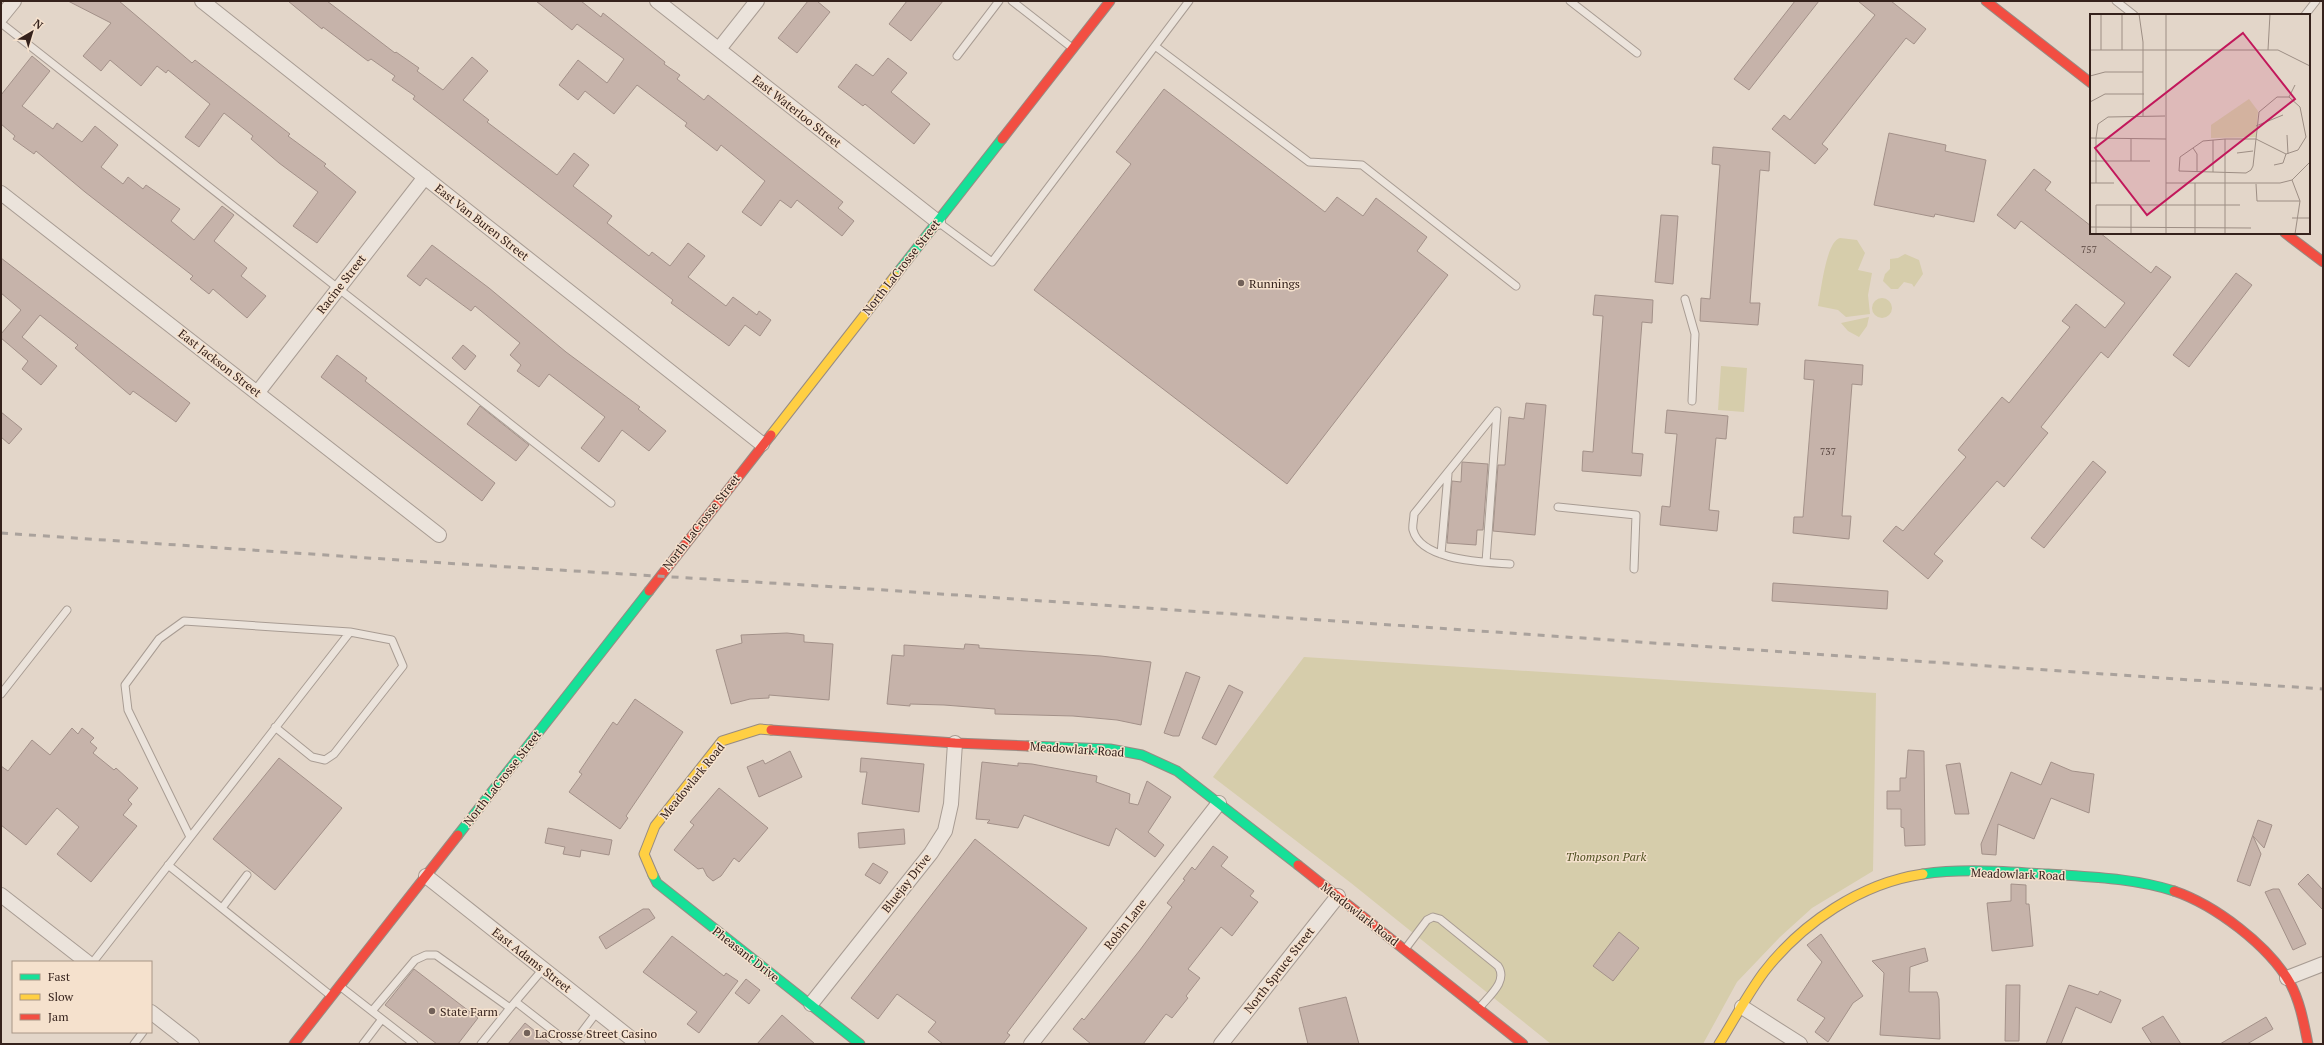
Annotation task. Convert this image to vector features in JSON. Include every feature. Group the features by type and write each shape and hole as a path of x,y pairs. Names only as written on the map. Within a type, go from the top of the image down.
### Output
{"street":[{"path":"1,17 14,1"},
{"name":"East Van Buren Street","path":"202,1 762,444"},
{"name":"East Waterloo Street","path":"657,1 938,222"},
{"path":"719,49 757,1"},
{"name":"North LaCrosse Street","path":"294,1044 1110,1"},
{"path":"1986,1 2090,81"},
{"name":"Racine Street","path":"258,392 425,177"},
{"name":"East Jackson Street","path":"1,193 258,392 439,535"},
{"path":"2286,234 2323,262"},
{"name":"Meadowlark Road","path":"644,854 655,826 722,741 737,735 760,729 955,743 1110,749 1142,755 1176,771 1219,803 1523,1044"},
{"name":"Bluejay Drive","path":"811,1004 931,853 945,831 951,804 955,743"},
{"name":"Robin Lane","path":"1031,1044 1219,803"},
{"name":"Pheasant Drive","path":"644,854 657,883 860,1044"},
{"name":"Meadowlark Road","path":"1719,1044 1764,972 1784,949 1839,907 1877,886 1920,874 1998,871 2110,878 2166,889 2208,907 2248,935 2287,978 2303,1020 2308,1044"},
{"name":"East Adams Street","path":"426,876 638,1044"},
{"path":"1,895 86,961"},
{"name":"North Spruce Street","path":"1221,1044 1338,896"},
{"path":"2287,978 2323,964"},
{"path":"1742,1007 1800,1044"},
{"path":"153,1017 192,1044"}],"lane":[{"path":"957,56 999,1"},
{"path":"1012,1 1073,49"},
{"path":"938,222 992,262 1189,1"},
{"path":"1570,1 1637,52"},
{"path":"2116,1 2133,14"},
{"path":"2306,14 2316,1"},
{"path":"1,23 611,503"},
{"path":"1155,46 1309,162 1362,165 1516,286"},
{"path":"1685,299 1695,334 1692,401"},
{"path":"1486,562 1497,411 1448,474 1414,514 1413,530 1423,545 1449,557 1486,562 1510,564"},
{"path":"1441,554 1448,474"},
{"path":"1558,507 1636,515 1634,569"},
{"path":"1,694 67,610"},
{"path":"190,837 128,710 125,685 159,639 184,621 350,632 392,640 403,666 334,754 325,760 312,757 276,728"},
{"path":"94,961 350,632"},
{"path":"168,865 332,996"},
{"path":"222,908 247,875"},
{"path":"1404,950 1427,920 1433,917 1440,919 1498,966 1502,973 1502,980 1479,1009"},
{"path":"372,1011 415,960 426,955 436,955 510,1008"},
{"path":"481,1044 543,969"},
{"path":"340,986 414,1044"},
{"path":"516,1002 570,1044"},
{"path":"573,1044 597,1012"},
{"path":"363,1044 382,1019"},
{"path":"134,1044 142,1033"}],"green space":[{"path":"1840,238 1857,240 1865,253 1858,270 1872,273 1868,295 1870,314 1846,317 1838,310 1818,306 1828,257 1835,241"},
{"path":"1905,254 1919,260 1923,274 1914,287 1912,284 1904,282 1898,289 1891,289 1883,281 1885,274 1890,269 1890,259 1898,258"},
{"path":"1882,298 1889,301 1892,308 1889,315 1882,318 1875,315 1872,308 1875,301"},
{"path":"1869,317 1867,326 1859,337 1848,331 1841,323"},
{"path":"1721,366 1747,368 1744,412 1718,410"},
{"name":"Thompson Park","path":"1304,657 1876,693 1873,871 1812,908 1780,937 1737,982 1703,1044 1551,1044 1351,883 1213,777"}],"building":[{"path":"68,1 119,1 192,63 195,60 290,134 288,136 326,164 324,166 356,192 317,243 293,226 318,192 279,163 251,139 253,136 224,113 199,147 185,137 210,104 168,70 166,73 157,66 141,86 110,60 101,71 83,56 111,23"},
{"path":"288,1 327,1 395,53 396,52 419,68 417,71 443,90 472,57 488,71 463,100 489,120 487,122 557,175 574,153 589,165 573,186 612,216 607,223 649,256 652,252 670,266 688,243 705,256 688,277 726,306 733,297 757,315 759,311 771,320 760,336 745,325 729,346 671,303 673,300 413,99 415,96 392,80 395,76 371,59 368,61 323,27 322,29"},
{"path":"536,1 581,1 601,17 603,13 665,62 664,64 680,75 677,79 704,100 708,95 843,202 838,208 854,221 842,236 797,200 791,208 780,200 761,226 742,212 765,181 721,145 717,151 685,126 687,123 637,85 614,114 585,91 578,100 559,85 578,60 607,83 624,59 577,24 572,30"},
{"path":"808,1 817,1 830,12 797,53 778,38"},
{"path":"907,1 943,1 911,41 889,24"},
{"path":"1795,1 1819,1 1749,90 1734,79"},
{"path":"1858,1 1891,1 1926,29 1914,44 1906,38 1822,144 1828,149 1815,164 1772,129 1784,115 1790,120 1875,15"},
{"path":"32,56 50,71 22,106 53,129 57,123 82,142 95,126 118,145 101,167 123,184 128,177 143,189 146,185 180,209 171,221 194,240 222,206 234,215 214,241 247,268 241,276 266,296 247,318 213,289 209,294 190,279 193,276 85,192 36,151 34,154 13,139 15,136 1,124 1,95"},
{"path":"888,58 907,73 891,92 930,124 914,144 865,104 863,106 838,87 856,64 873,76"},
{"name":"Runnings","path":"1164,89 1325,212 1337,197 1363,216 1376,198 1427,237 1417,251 1448,275 1287,484 1034,290 1131,164 1116,152"},
{"path":"1889,133 1946,145 1945,151 1986,160 1974,222 1935,214 1934,217 1874,205"},
{"path":"1713,147 1770,152 1769,171 1760,170 1750,303 1760,303 1758,325 1700,321 1701,298 1710,299 1720,165 1712,164"},
{"path":"2034,169 2051,182 2045,190 2090,225 2090,234 2101,234 2151,273 2156,266 2171,277 2108,358 2101,352 2041,427 2048,433 2004,487 1997,481 1934,554 1943,561 1928,579 1883,541 1896,526 1903,531 1966,457 1958,450 2002,397 2009,403 2070,327 2062,321 2076,304 2105,328 2125,303 2021,221 2015,229 1997,215"},
{"path":"1661,215 1678,216 1673,284 1655,282"},
{"path":"432,245 489,288 566,352 640,407 638,409 666,431 649,451 622,430 599,462 581,448 605,417 549,374 539,387 517,371 521,365 510,355 520,343 475,306 471,311 426,278 420,286 407,276"},
{"path":"1,258 190,403 176,422 133,391 130,395 75,348 78,345 40,315 22,337 57,366 41,385 22,369 28,361 1,338 1,334 21,310 1,293"},
{"path":"2236,273 2252,285 2189,367 2173,355"},
{"path":"1595,295 1653,300 1652,323 1642,322 1632,453 1643,454 1641,476 1582,471 1583,451 1593,452 1603,316 1593,315"},
{"path":"463,345 476,356 465,370 452,358"},
{"path":"337,355 367,378 365,381 495,483 482,501 321,377"},
{"path":"1805,360 1863,365 1862,385 1852,384 1842,516 1851,516 1849,539 1793,533 1794,517 1803,517 1814,380 1804,379"},
{"path":"1526,403 1546,405 1535,535 1493,531 1498,465 1505,465 1509,417 1524,419"},
{"path":"480,406 529,445 516,461 467,424"},
{"path":"1667,410 1728,416 1726,439 1716,438 1709,510 1719,511 1717,531 1660,525 1662,506 1670,507 1677,434 1665,433"},
{"path":"1,412 22,429 9,444 1,437"},
{"path":"2093,461 2106,472 2044,548 2031,538"},
{"path":"1462,462 1488,464 1483,530 1477,530 1476,545 1447,543 1452,481 1461,482"},
{"path":"1773,583 1888,591 1887,609 1772,601"},
{"path":"787,633 804,635 804,642 833,644 829,700 769,695 769,698 750,699 731,704 716,650 742,643 741,635"},
{"path":"965,644 979,645 979,648 1101,656 1151,662 1141,725 1117,720 1073,716 995,714 995,709 944,705 910,704 910,706 887,704 892,655 904,656 904,645 964,649"},
{"path":"1186,672 1200,677 1179,736 1173,736 1164,733"},
{"path":"1229,685 1243,692 1216,745 1202,738"},
{"path":"635,699 683,732 626,816 628,818 620,829 569,792 582,774 579,772 613,722 617,725"},
{"path":"72,728 78,734 82,728 94,738 90,742 97,748 93,753 114,770 116,768 138,788 128,800 132,804 123,815 137,826 91,882 57,854 79,827 57,808 26,845 1,825 1,766 8,771 32,740 50,755"},
{"path":"1908,750 1924,751 1925,845 1905,846 1904,828 1901,827 1901,809 1887,809 1887,791 1900,791 1900,778 1906,778"},
{"path":"790,751 802,777 759,797 747,767 763,760 765,764"},
{"path":"279,758 342,808 275,890 213,839"},
{"path":"861,758 924,764 919,812 862,804 867,772 860,772"},
{"path":"982,762 1018,766 1018,763 1032,764 1097,776 1096,782 1130,794 1129,803 1138,805 1147,781 1171,797 1148,832 1164,845 1155,857 1116,828 1109,846 1024,815 1018,828 987,823 990,820 976,819"},
{"path":"2051,762 2072,771 2094,774 2089,813 2051,798 2034,839 1998,824 1996,855 1982,854 1981,844 2011,772 2041,785"},
{"path":"1960,763 1969,814 1955,814 1946,765"},
{"path":"719,788 768,828 739,862 734,858 721,876 713,881 707,876 703,868 698,869 674,850 694,825 690,822"},
{"path":"2258,820 2272,825 2264,848 2253,836 2261,854 2250,886 2237,881"},
{"path":"548,828 612,840 609,855 581,850 580,857 563,854 565,847 545,843"},
{"path":"904,829 905,844 859,848 858,833"},
{"path":"975,839 1087,928 1007,1033 1010,1035 1003,1044 943,1044 928,1032 936,1022 897,994 878,1019 851,998"},
{"path":"1213,846 1228,857 1221,866 1254,891 1250,896 1258,902 1232,936 1221,927 1188,969 1200,978 1186,996 1188,998 1172,1018 1166,1014 1143,1044 1091,1044 1073,1029 1082,1018 1084,1020 1140,950 1172,907 1167,903 1185,880 1183,879 1192,867 1195,870"},
{"path":"873,863 888,872 880,884 865,875"},
{"path":"2308,874 2323,890 2323,910 2298,884"},
{"path":"2011,884 2026,885 2026,904 2029,904 2033,946 1992,951 1987,903 2011,901"},
{"path":"2273,889 2279,889 2306,944 2293,950 2265,892"},
{"path":"643,909 649,909 655,918 606,949 599,937"},
{"path":"1619,932 1639,948 1613,981 1593,966"},
{"path":"1821,934 1863,996 1853,1003 1828,1042 1815,1032 1825,1018 1797,1000 1822,962 1807,945"},
{"path":"672,936 724,976 726,973 738,981 699,1033 687,1024 697,1012 643,972"},
{"path":"1925,948 1928,961 1910,967 1909,992 1937,992 1939,999 1940,1039 1880,1035 1884,973 1872,961"},
{"name":"State Farm","path":"414,969 478,1018 458,1044 437,1044 385,1005"},
{"path":"746,979 760,990 749,1004 735,993"},
{"path":"2006,985 2020,985 2019,1041 2005,1041"},
{"path":"2069,985 2098,995 2100,991 2121,1000 2111,1023 2076,1007 2061,1044 2046,1044"},
{"path":"1346,997 1359,1044 1308,1044 1299,1008"},
{"path":"782,1015 815,1044 757,1044"},
{"path":"2163,1016 2181,1044 2152,1044 2142,1028"},
{"path":"2266,1017 2273,1029 2247,1044 2220,1044"},
{"name":"LaCrosse Street Casino","path":"525,1023 551,1044 508,1044"}],"railway":[{"path":"1,533 428,562 869,589 2323,689"}],"traffic: fast":[{"path":"895,276 1002,139"},
{"path":"458,835 649,591"},
{"path":"1028,746 1110,749 1142,755 1177,771 1298,865"},
{"path":"1923,874 1954,871 1985,871 2080,876 2143,883 2174,891"},
{"path":"653,875 657,883 860,1044"}],"traffic: slow":[{"path":"771,435 895,276"},
{"path":"653,875 644,854 655,826 722,741 760,729 771,730"},
{"path":"1719,1044 1764,972 1796,937 1834,908 1855,896 1877,886 1923,874"}],"traffic: jam":[{"path":"1002,139 1110,1"},
{"path":"1986,1 2090,82"},
{"path":"2286,234 2323,262"},
{"path":"649,591 771,435"},
{"path":"771,730 955,743 1028,746"},
{"path":"294,1044 458,835"},
{"path":"1298,865 1523,1044"},
{"path":"2174,891 2190,897 2223,916 2239,928 2268,955 2290,983 2301,1013 2308,1044"}],"place":[{"name":"Runnings","path":"1241,283"},
{"name":"State Farm","path":"432,1011"},
{"name":"LaCrosse Street Casino","path":"527,1033"}]}
